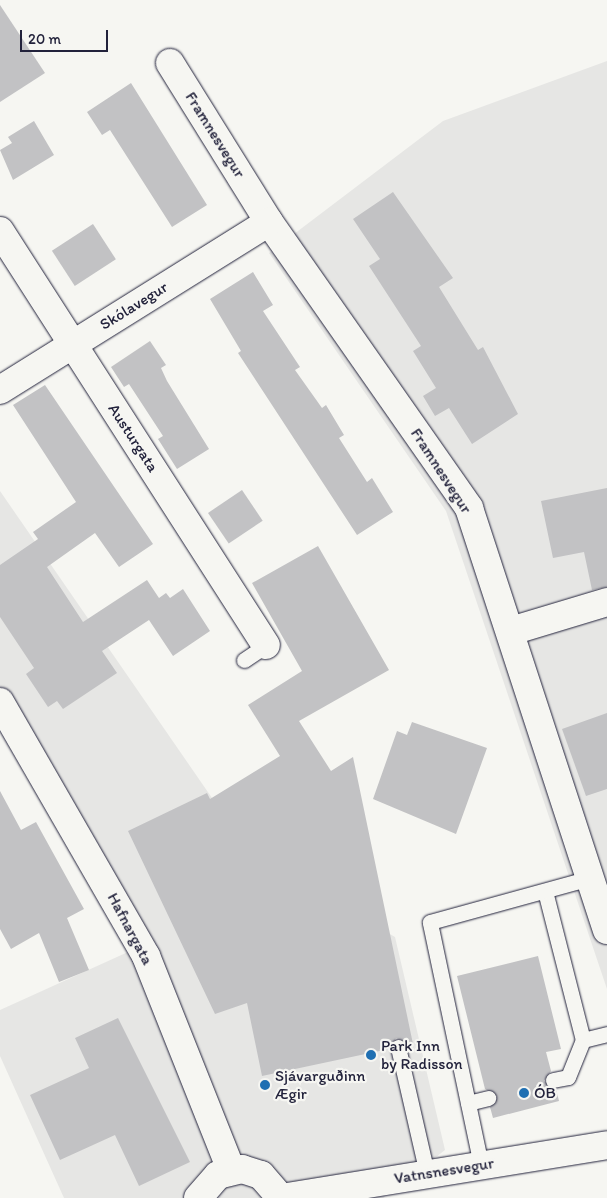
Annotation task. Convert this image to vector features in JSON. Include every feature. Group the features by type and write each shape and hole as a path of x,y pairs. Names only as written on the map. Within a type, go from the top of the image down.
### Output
{"street":[{"name":"Framnesvegur","path":"170,63 269,222 468,508 607,930"},
{"name":"Skólavegur","path":"0,390 269,222"},
{"name":"Austurgata","path":"0,231 266,645"},
{"path":"510,631 607,602"},
{"name":"Hafnargata","path":"0,702 146,956 232,1170"},
{"name":"Vatnsnesvegur","path":"281,1198 607,1145"},
{"path":"198,1198 207,1184 232,1170 261,1175 281,1198"}],"lane":[{"path":"244,660 266,645"},
{"path":"481,1165 430,922 590,878"},
{"path":"545,890 583,1040 568,1077 553,1080"},
{"path":"583,1040 607,1034"},
{"path":"398,1047 427,1174"},
{"path":"468,1103 488,1098"}],"shaded area":[{"path":"607,61 607,989 446,511 269,253 443,121"},
{"path":"0,491 250,853 395,937 445,1150 383,1198 64,1198 0,1056 0,1010 128,952 0,725"}],"building":[{"path":"0,5 45,73 0,102"},
{"path":"131,83 207,205 172,227 110,130 102,135 87,112"},
{"path":"34,121 54,155 13,180 0,150 12,143 8,137"},
{"path":"393,192 453,278 439,287 478,350 483,347 518,414 472,444 449,408 435,416 423,396 436,388 413,351 421,346 369,266 380,259 353,219"},
{"path":"93,224 116,259 75,286 52,251"},
{"path":"253,272 273,305 263,311 300,367 295,370 322,408 326,405 344,435 339,438 367,482 372,478 393,512 357,535 238,353 241,351 210,299"},
{"path":"150,341 166,365 161,368 167,381 209,449 177,469 158,439 163,436 129,384 124,387 111,367"},
{"path":"45,385 153,544 119,567 95,533 47,567 83,622 147,580 159,598 166,593 170,598 183,589 210,631 173,656 149,620 102,651 117,673 63,709 57,701 48,707 26,674 34,668 0,617 0,565 38,539 33,532 76,502 13,405"},
{"path":"607,488 607,587 592,590 584,552 553,558 541,501"},
{"path":"242,490 263,521 229,544 208,513"},
{"path":"318,546 389,670 299,721 331,771 353,757 413,1044 396,1038 389,1049 262,1076 247,1003 215,1014 128,831 207,793 210,799 280,756 248,705 302,671 252,583"},
{"path":"607,713 607,789 586,796 562,729"},
{"path":"412,722 487,748 456,834 373,799 397,731 407,735"},
{"path":"0,791 21,830 36,822 84,909 67,918 89,970 59,982 39,933 11,949 0,929"},
{"path":"538,956 561,1049 546,1052 551,1071 544,1081 556,1089 559,1101 493,1118 490,1107 497,1096 485,1089 457,976"},
{"path":"118,1018 190,1162 139,1186 115,1135 60,1160 30,1095 89,1068 75,1038"}],"place":[{"name":"Park Inn by Radisson","path":"371,1055"},
{"name":"Sjávarguðinn Ægir","path":"265,1085"},
{"name":"ÓB","path":"524,1093"}]}
